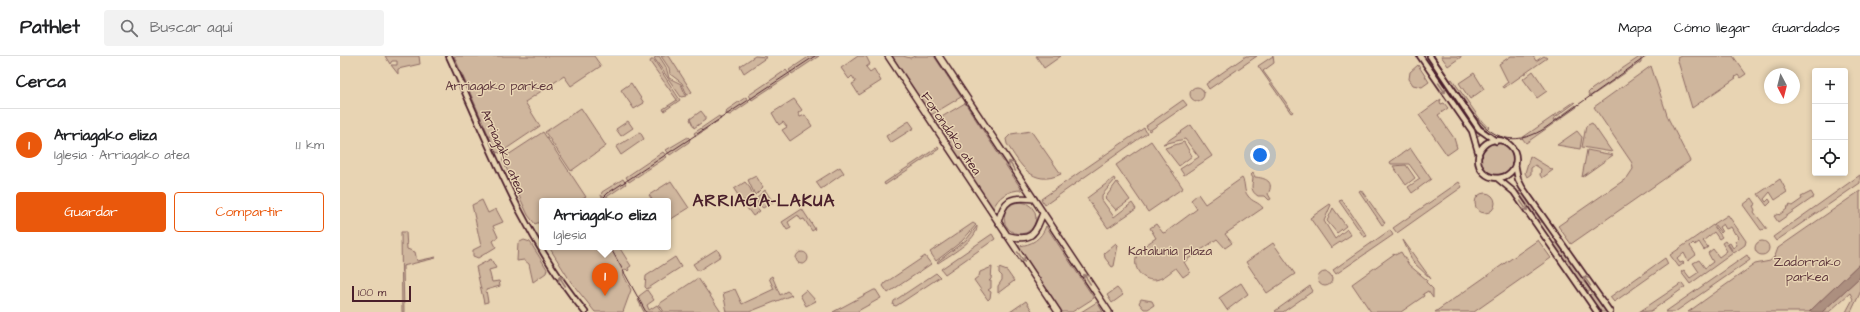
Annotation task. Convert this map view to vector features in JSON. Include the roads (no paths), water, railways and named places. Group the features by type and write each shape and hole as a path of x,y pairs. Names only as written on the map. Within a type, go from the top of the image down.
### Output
{"main road":[{"name":"Arriagako atea","path":"449,56 502,175 525,222 539,244"},
{"name":"Forondako atea","path":"888,56 1058,312"},
{"path":"939,56 1109,312"},
{"path":"1420,56 1472,131 1482,170 1488,176 1497,178 1515,194 1597,312"},
{"path":"1430,56 1479,129 1496,140 1506,142 1512,148 1515,155 1518,179 1522,187 1610,312"},
{"path":"1479,155 1485,145 1496,140"},
{"path":"1497,178 1508,174 1515,164"},
{"path":"998,222 1001,210 1008,201 1017,197 1034,198"},
{"path":"1006,235 1022,238 1032,235 1039,226 1043,213"},
{"name":"Arriagako atea","path":"543,250 585,312"}],"tram line":[{"path":"603,198 608,193 815,56"},
{"path":"1433,56 1469,109 1486,128 1495,134 1506,138 1517,139 1530,136 1544,129 1647,56"},
{"path":"612,250 646,312"}],"place":[{"name":"Arriagako eliza","path":"605,296"}],"district":[{"name":"ARRIAGA-LAKUA","path":"764,200"}],"park label":[{"name":"Arriagako parkea","path":"499,85"},
{"name":"Katalunia plaza","path":"1170,250"},
{"name":"Zadorrako parkea","path":"1807,268"}]}
